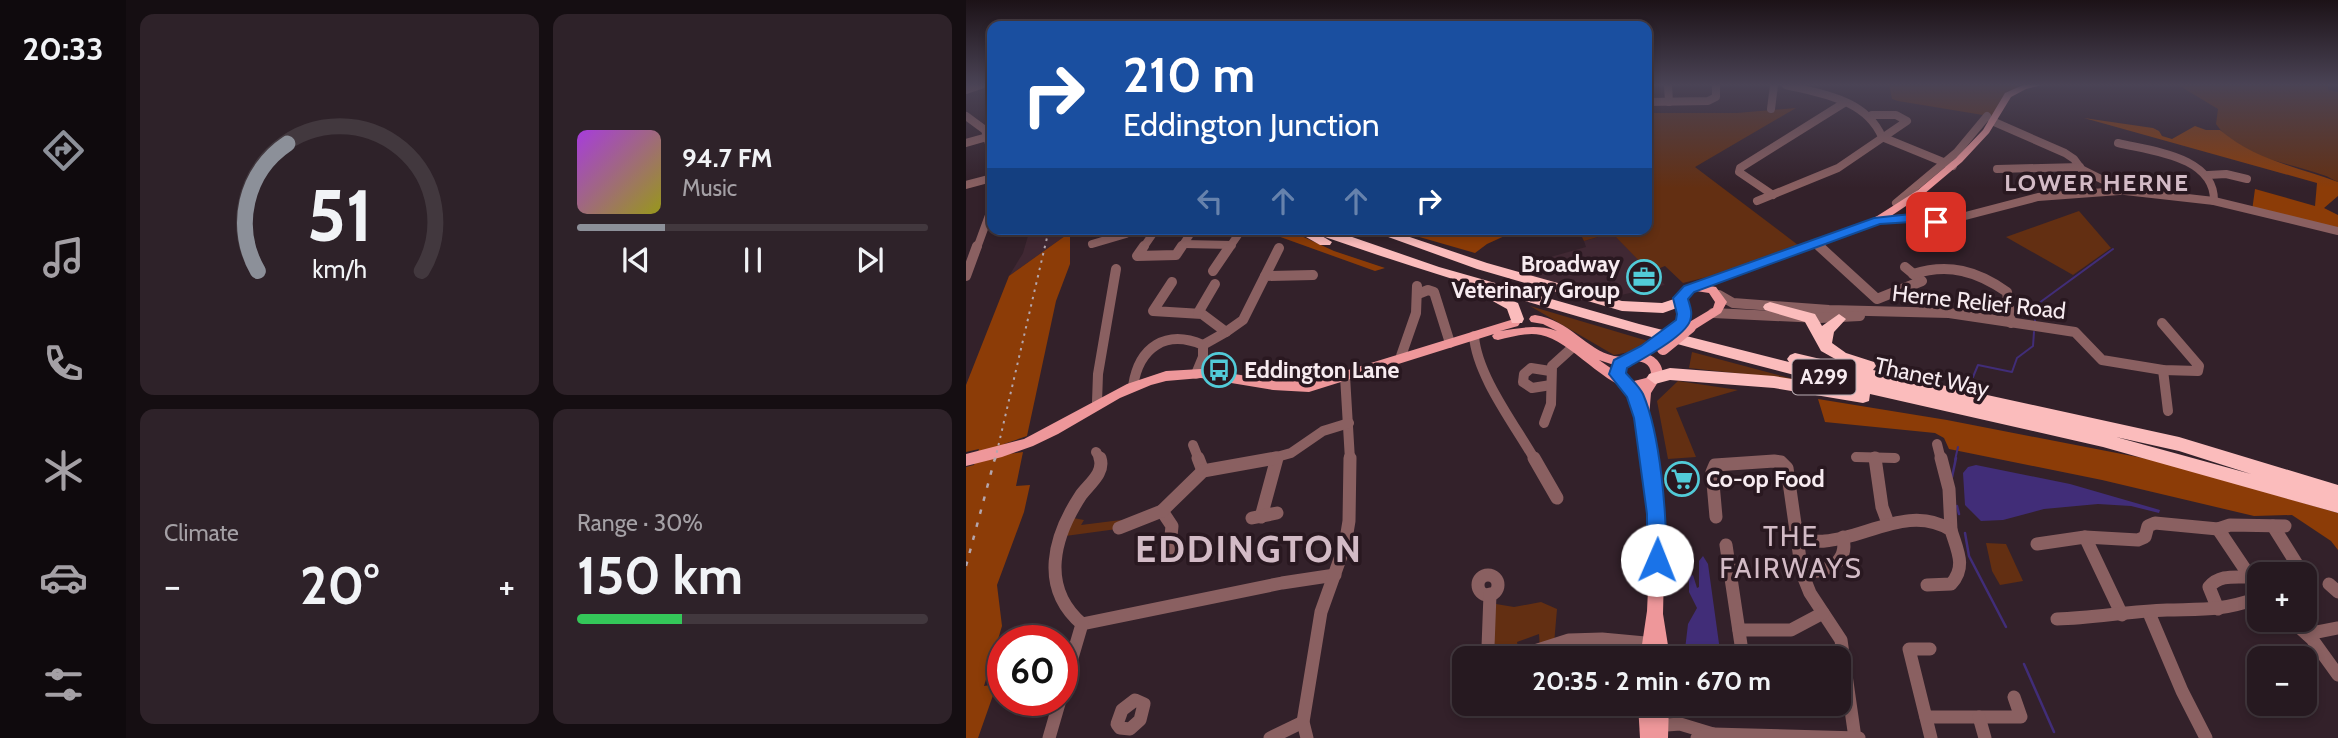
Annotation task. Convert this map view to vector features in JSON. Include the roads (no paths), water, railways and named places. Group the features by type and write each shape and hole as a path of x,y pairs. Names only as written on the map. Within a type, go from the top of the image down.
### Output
{"highway":[{"path":"1312,235 1359,255 1510,303 1524,324"},
{"name":"Thanet Way","path":"1334,235 1477,284 1639,329 1858,386 2103,440 2338,505"},
{"name":"Thanet Way","path":"1360,235 1513,286 1702,337 2179,444 2338,493"},
{"path":"1390,235 1494,270 1630,307 1663,309 1681,305"},
{"path":"1494,270 1526,273"},
{"path":"1770,307 1797,312 1810,318"},
{"name":"A299","path":"1810,318 1823,343 1841,357 2055,407 2179,444"},
{"path":"1823,343 1827,330 1839,319"},
{"name":"A299","path":"1654,375 1678,374 1784,384 2103,440"}],"main road":[{"path":"1685,326 1681,305 1684,293 1878,220 1921,192 1976,143 1986,119"},
{"path":"1643,417 1638,410 1635,395 1617,369 1629,359 1659,346 1685,326 1711,314 1720,306 1717,288 1727,276"},
{"path":"1694,288 1706,288 1718,294"},
{"path":"966,460 1040,438 1097,402 1133,386 1169,375 1196,374 1295,387 1322,384 1401,356 1540,318 1607,360 1645,358 1654,375"},
{"path":"1524,324 1549,332 1624,382 1640,386 1654,375"},
{"path":"1656,646 1657,519 1643,417 1645,394 1654,375 1659,346"},
{"path":"1649,716 1653,734"},
{"path":"1653,734 1658,716"}],"street":[{"path":"966,143 987,136 980,124 972,119"},
{"path":"1773,195 1740,172 1740,168 1818,119"},
{"path":"1874,119 1882,138 1949,165"},
{"path":"1757,201 1838,168 1905,123 1906,119"},
{"path":"1987,119 2053,146 2074,159 2096,191"},
{"path":"2118,143 2194,166 2208,175 2214,184 2214,201"},
{"path":"1896,203 1949,165"},
{"path":"1997,169 2082,169 2125,191"},
{"path":"2208,175 2226,174 2247,179"},
{"path":"966,185 987,179"},
{"path":"1878,220 1911,218 1945,221 2038,197 2125,191 2214,201 2338,231"},
{"path":"966,276 970,258 987,219"},
{"path":"1103,235 1104,240"},
{"path":"1092,244 1122,235"},
{"path":"1152,235 1137,256 1176,256 1190,235"},
{"path":"1213,271 1238,235"},
{"path":"1184,244 1233,244"},
{"path":"1817,244 1878,304 1922,281 1909,271 1940,267 1969,270 2007,292 2011,323"},
{"path":"1133,386 1141,360 1148,349 1158,341 1174,338 1203,345 1244,320 1279,248"},
{"path":"1097,402 1098,374 1116,269"},
{"path":"1265,276 1313,275"},
{"path":"1172,282 1153,311 1198,313 1226,332"},
{"path":"1198,313 1215,284"},
{"path":"1401,356 1410,338 1418,290 1434,292 1478,359 1557,498"},
{"name":"Herne Relief Road","path":"1718,294 1729,303 1770,307 1878,304 2075,332 2102,360 2163,370"},
{"name":"Herne Relief Road","path":"1711,314 1839,319 1869,315 1878,304"},
{"path":"2162,323 2199,366 2198,371 2163,370 2168,411"},
{"path":"1196,374 1203,357 1203,345"},
{"path":"1544,423 1556,404 1550,371 1553,364 1573,347"},
{"path":"1550,371 1534,367 1522,376 1523,382 1532,388 1551,385"},
{"path":"1307,738 1303,722 1321,612 1335,575 1349,521 1349,423 1345,376"},
{"path":"1119,528 1135,516 1163,511 1203,471 1277,458 1290,453 1323,430 1349,423"},
{"path":"1203,471 1190,446 1208,442"},
{"path":"1927,585 1951,584 1959,575 1961,563 1951,530 1949,489 1937,444"},
{"path":"1096,452 1100,457 1101,469 1063,527 1052,559 1057,590 1074,618 1082,624 1282,583 1335,575"},
{"path":"1856,457 1895,458"},
{"path":"1277,458 1257,518 1277,513"},
{"path":"1875,458 1882,507 1888,523"},
{"path":"1716,517 1712,472 1714,465 1721,462 1782,463 1787,468 1805,585 1832,624 1844,650 1855,738"},
{"path":"1163,511 1172,526 1167,556"},
{"path":"1798,539 1826,541 1888,523 1937,521 1951,530"},
{"path":"2036,544 2085,537 2138,540 2145,537 2148,526 2155,523 2218,529 2230,525 2279,526 2297,562"},
{"path":"2218,529 2247,574"},
{"path":"1802,573 1818,573 1836,566 1845,551 1843,537"},
{"path":"2085,537 2122,615"},
{"path":"1726,545 1741,646"},
{"path":"2218,609 2210,595 2211,582 2223,577 2247,576"},
{"path":"1489,646 1490,594"},
{"path":"2057,619 2218,609 2247,601"},
{"path":"1739,630 1791,629 1824,613"},
{"path":"2149,613 2182,691 2206,738"},
{"path":"1078,638 1082,624"},
{"path":"2307,634 2338,628"},
{"path":"2305,632 2338,675"},
{"path":"1549,646 1567,640 1594,638 1632,646"},
{"path":"1930,649 1909,649 1931,738"},
{"path":"1926,717 2021,717 2014,697"},
{"path":"1049,738 1055,716"},
{"path":"1979,717 1985,738"},
{"path":"1270,738 1303,722"},
{"path":"1653,734 1680,724 1705,736 1861,738"}],"waterway":[{"path":"2035,321 2035,306 2113,249"},
{"path":"1973,377 1978,365 2012,372 2017,358 2033,346 2034,332"},
{"path":"1955,460 1958,447"},
{"path":"1952,477 1956,458"},
{"path":"1957,506 1959,514"},
{"path":"1965,533 1969,556 2006,627"},
{"path":"2024,664 2054,732"}],"railway":[{"path":"995,460 1048,235"},
{"path":"966,566 995,458"}],"place":[{"name":"Broadway Veterinary Group","path":"1644,277"},
{"name":"Eddington Lane","path":"1219,370"},
{"name":"Co-op Food","path":"1682,479"}],"district":[{"name":"LOWER HERNE","path":"2097,183"},
{"name":"EDDINGTON","path":"1249,549"},
{"name":"THE FAIRWAYS","path":"1791,552"}]}
